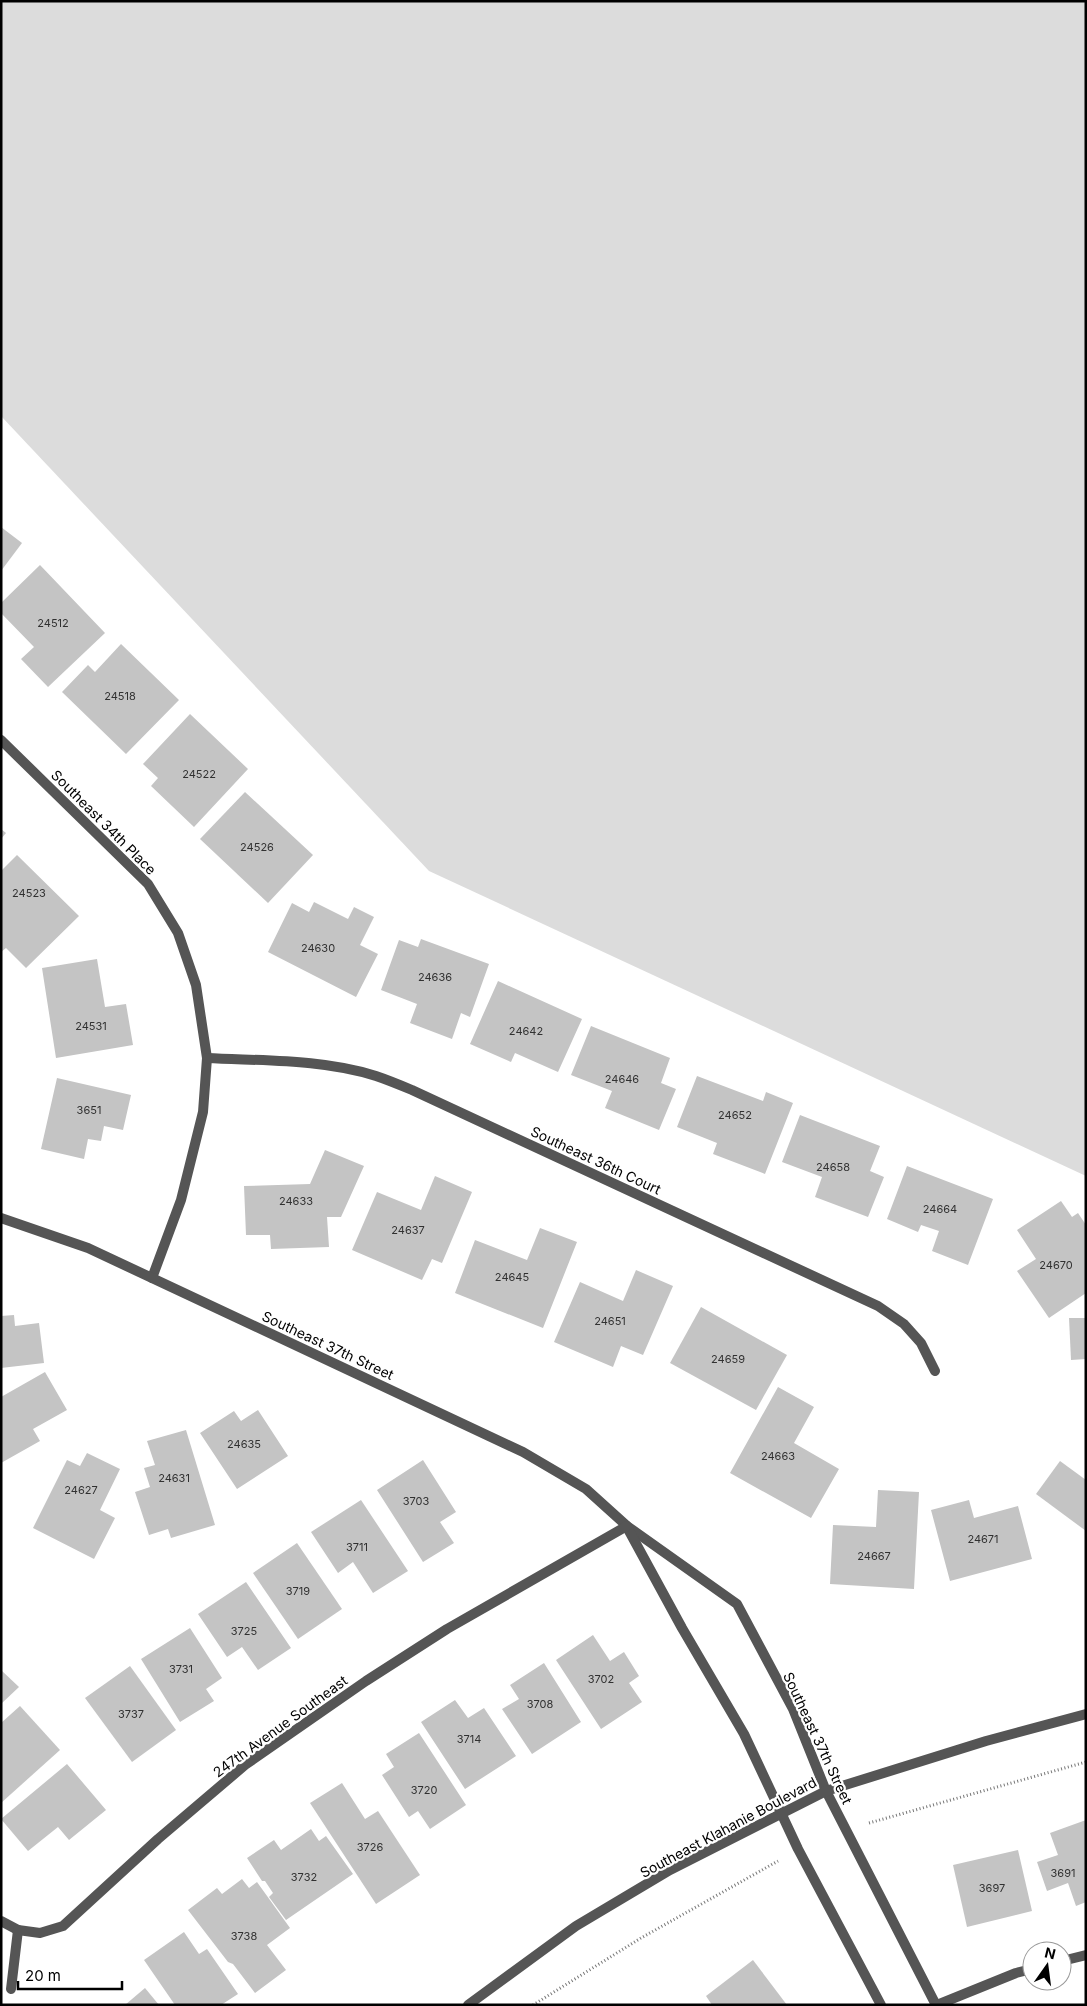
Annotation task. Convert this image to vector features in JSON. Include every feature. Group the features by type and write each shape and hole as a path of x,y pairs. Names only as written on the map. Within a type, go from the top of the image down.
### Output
{"street":[{"name":"Southeast 34th Place","path":"1,740 148,884 178,933 196,985 207,1058 201,1121 181,1200 152,1278"},
{"name":"Southeast 36th Court","path":"207,1058 305,1063 343,1068 376,1076 412,1090 878,1306 904,1324 921,1343 935,1371"},
{"name":"Southeast 37th Street","path":"1,1218 88,1248 523,1452 586,1489 627,1526 737,1604 792,1709 826,1791 936,2005"},
{"name":"Southeast 37th Street","path":"627,1526 682,1628 744,1734 798,1849 881,2005"},
{"name":"247th Avenue Southeast","path":"18,1930 40,1933 63,1926 158,1839 245,1765 366,1681 447,1629 627,1526"},
{"name":"Southeast Klahanie Boulevard","path":"468,2005 576,1926 670,1870 826,1791 986,1741 1086,1714"},
{"path":"1,1921 18,1930 11,1989"},
{"path":"1072,1958 1086,1955"},
{"path":"936,2005 1022,1972"}],"shaded area":[{"path":"1,1 1086,1 1086,1176 429,871 1,416"}],"building":[{"path":"1,527 22,543 1,571"},
{"path":"40,565 105,633 48,687 21,659 34,647 1,613 1,603"},
{"path":"121,644 179,700 126,754 62,692 88,665 95,672"},
{"path":"190,714 248,769 194,827 151,786 158,778 143,764"},
{"path":"245,792 313,855 268,903 200,839"},
{"path":"1,829 6,833 1,839"},
{"path":"17,855 79,916 26,968 6,948 1,952 1,871"},
{"path":"314,902 348,919 354,907 374,917 360,945 378,954 356,997 268,952 292,903 309,912"},
{"path":"421,939 489,964 470,1017 461,1013 452,1039 410,1023 417,1004 381,990 399,940 418,947"},
{"path":"97,959 105,1007 126,1004 133,1045 56,1058 42,968"},
{"path":"498,981 582,1019 558,1072 515,1053 511,1062 470,1044"},
{"path":"591,1026 670,1058 661,1083 676,1089 659,1130 605,1108 612,1091 571,1075"},
{"path":"697,1076 763,1101 766,1092 793,1103 765,1174 713,1154 717,1143 677,1127"},
{"path":"57,1078 131,1095 123,1130 104,1126 101,1141 88,1139 84,1159 41,1149"},
{"path":"800,1115 880,1146 870,1171 884,1177 868,1217 815,1197 822,1177 782,1162"},
{"path":"325,1150 364,1166 341,1217 327,1217 329,1247 271,1249 270,1235 246,1235 244,1186 310,1184"},
{"path":"907,1166 993,1199 968,1265 932,1251 939,1231 921,1225 918,1232 887,1219"},
{"path":"435,1176 472,1192 442,1263 432,1259 422,1280 352,1250 377,1192 421,1210"},
{"path":"1061,1201 1072,1217 1078,1213 1086,1225 1086,1293 1049,1318 1017,1271 1036,1259 1017,1230"},
{"path":"540,1228 577,1242 543,1328 455,1293 475,1240 527,1260"},
{"path":"636,1270 673,1286 643,1355 621,1346 613,1367 554,1342 580,1282 623,1301"},
{"path":"701,1307 787,1355 756,1410 670,1363"},
{"path":"14,1315 15,1326 39,1323 44,1363 1,1368 1,1316"},
{"path":"1069,1318 1086,1318 1086,1359 1071,1360"},
{"path":"45,1372 67,1410 33,1429 40,1441 1,1463 1,1397"},
{"path":"778,1387 814,1407 794,1443 839,1469 811,1518 730,1473"},
{"path":"258,1410 288,1456 237,1489 200,1433 234,1411 241,1421"},
{"path":"186,1430 215,1525 171,1538 168,1529 149,1535 135,1492 150,1487 144,1468 155,1465 147,1441"},
{"path":"87,1453 120,1469 100,1510 115,1518 94,1559 33,1528 67,1460 80,1466"},
{"path":"423,1460 456,1512 440,1522 454,1543 423,1562 377,1490"},
{"path":"1060,1461 1086,1480 1086,1531 1036,1494"},
{"path":"878,1490 919,1492 914,1589 830,1584 833,1525 876,1527"},
{"path":"361,1500 408,1571 373,1593 353,1562 338,1573 311,1532"},
{"path":"969,1500 974,1518 1018,1506 1032,1559 950,1581 931,1510"},
{"path":"297,1543 342,1609 298,1639 253,1573"},
{"path":"246,1582 291,1648 258,1670 242,1647 227,1657 198,1614"},
{"path":"190,1628 222,1678 206,1689 214,1701 180,1722 141,1659"},
{"path":"593,1635 610,1661 624,1652 639,1676 629,1683 642,1702 601,1729 556,1660"},
{"path":"544,1663 581,1722 532,1754 502,1709 519,1699 510,1685"},
{"path":"130,1666 176,1730 132,1762 85,1698"},
{"path":"1,1670 19,1687 1,1704"},
{"path":"455,1700 468,1718 484,1708 516,1756 465,1789 421,1722"},
{"path":"20,1706 60,1750 1,1803 1,1723"},
{"path":"419,1733 466,1805 430,1829 418,1811 409,1817 382,1775 394,1767 386,1754"},
{"path":"67,1764 106,1810 69,1840 58,1827 28,1851 1,1819"},
{"path":"342,1783 365,1819 378,1811 420,1875 376,1904 310,1803"},
{"path":"1086,1820 1086,1902 1076,1906 1068,1883 1047,1891 1037,1862 1058,1855 1050,1833"},
{"path":"311,1829 319,1841 326,1836 353,1874 286,1920 269,1897 273,1893 265,1881 262,1881 247,1858 274,1840 281,1850"},
{"path":"1018,1850 1032,1911 967,1927 953,1865"},
{"path":"242,1879 249,1888 257,1882 290,1928 267,1945 286,1970 255,1993 233,1964 228,1962 188,1910 217,1888 222,1894"},
{"path":"184,1932 199,1954 207,1949 238,1994 221,2005 175,2005 144,1960"},
{"path":"753,1960 787,2005 712,2005 706,1996"},
{"path":"145,1988 159,2005 125,2005"}]}
